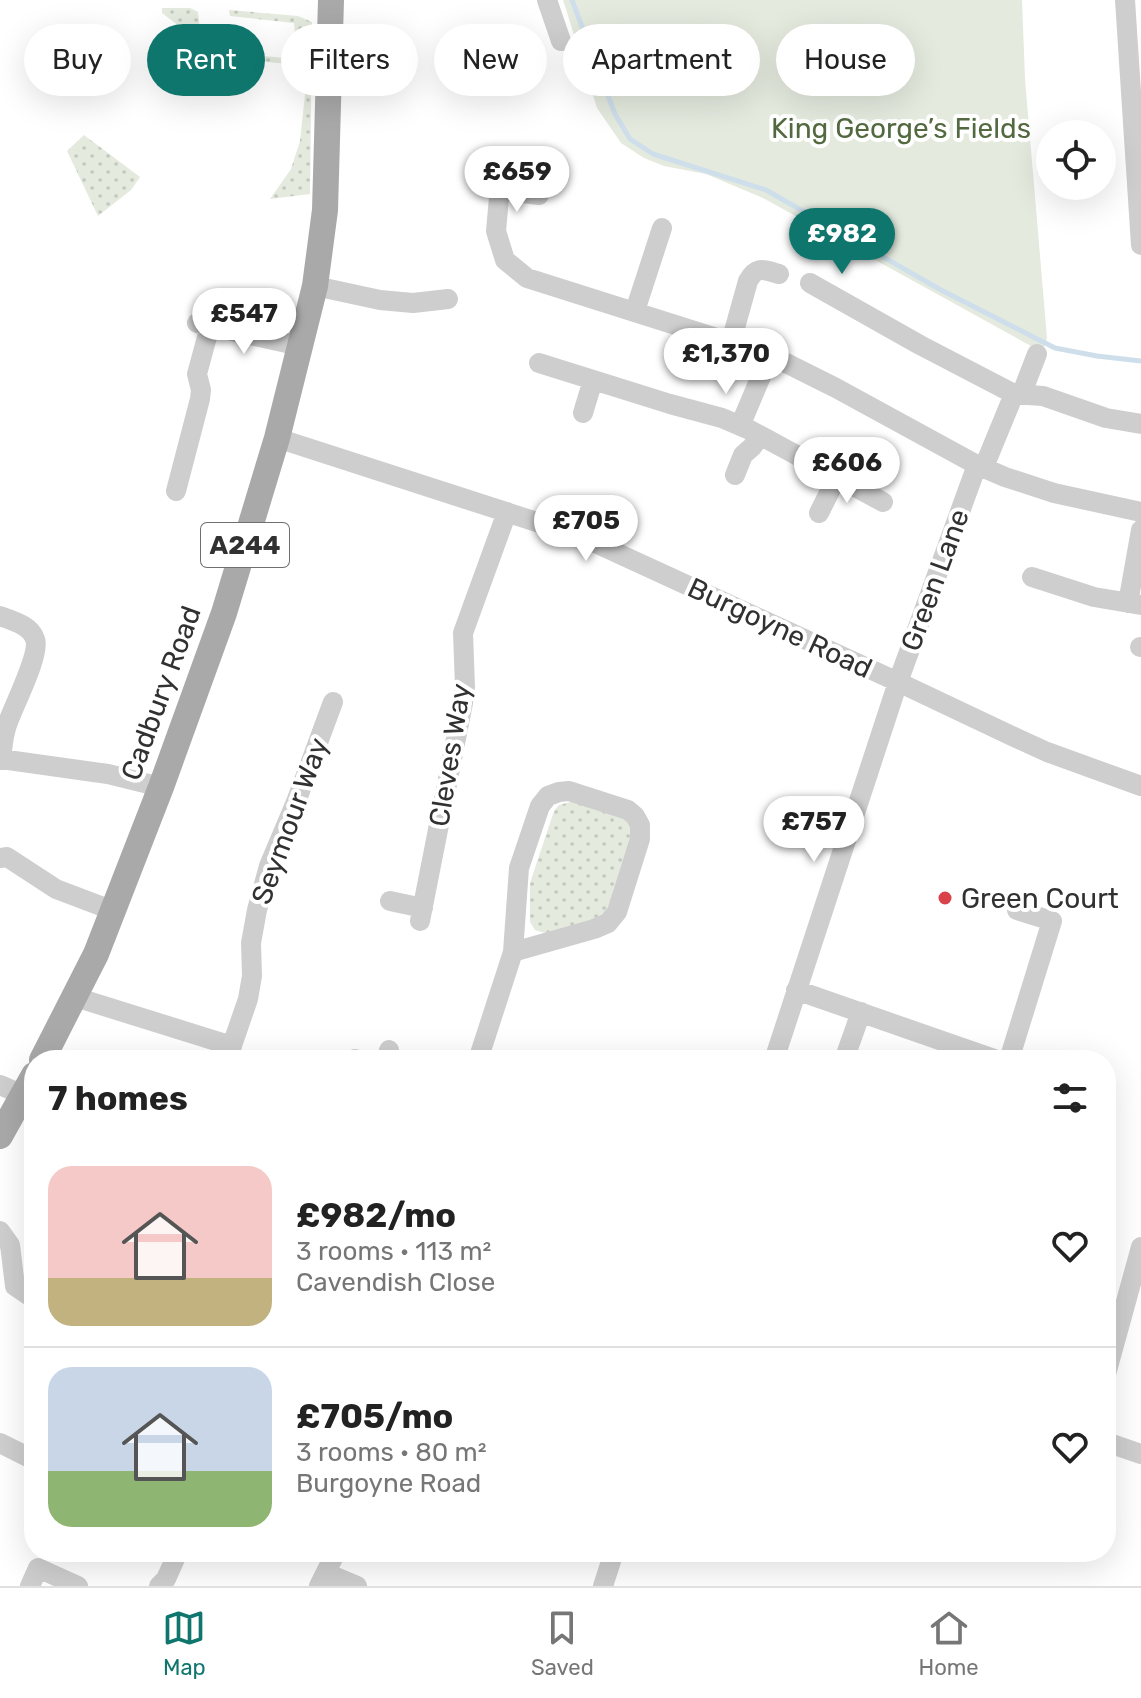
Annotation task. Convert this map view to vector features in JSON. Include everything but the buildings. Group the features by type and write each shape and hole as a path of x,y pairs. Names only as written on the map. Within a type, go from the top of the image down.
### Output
{"main road":[{"name":"Cadbury Road","path":"47,1050 114,911 161,787 224,613 277,438 315,286 325,210 331,0"},
{"path":"0,1136 19,1085"}],"street":[{"path":"547,0 561,41"},
{"path":"1125,0 1141,245"},
{"path":"539,195 500,182 496,231 505,260 527,278 770,355 1005,477 1054,493 1141,512"},
{"path":"635,311 662,228"},
{"path":"731,342 753,272 760,269 779,274"},
{"path":"810,283 920,345 1018,393 1043,396 1106,418 1141,424"},
{"path":"315,286 380,300 413,303 448,299"},
{"path":"176,491 200,399 197,374 204,324 300,346"},
{"name":"Green Lane","path":"777,1050 898,682 980,466 1037,354"},
{"path":"740,426 770,355"},
{"path":"539,363 722,418 883,502"},
{"path":"583,413 593,380"},
{"path":"735,475 743,455 760,436"},
{"name":"Burgoyne Road","path":"277,438 580,536 1047,752 1141,786"},
{"path":"819,513 837,477"},
{"name":"Cleves Way","path":"390,901 422,914 464,695 463,633 507,512"},
{"path":"1032,577 1094,597 1134,604 1141,530"},
{"path":"0,616 25,626 35,636 37,645 7,727 0,760 108,774 161,787"},
{"name":"Seymour Way","path":"230,1050 250,988 251,943 269,866 334,725 333,702"},
{"path":"481,1050 513,952 519,868 540,806 548,796 569,791 628,810 640,825 640,839 617,912 608,923 594,929 513,952"},
{"path":"0,858 7,857 56,889 114,911"},
{"path":"1012,1050 1052,921 1017,910"},
{"path":"796,990 969,1050"},
{"path":"75,997 221,1050"},
{"path":"848,1050 861,1012"},
{"path":"0,1231 10,1245 15,1286 24,1292"},
{"path":"1116,1338 1141,1247"},
{"path":"0,1443 24,1455"},
{"path":"1116,1445 1141,1454"},
{"path":"159,1586 174,1562"},
{"path":"331,1562 322,1580 357,1586"},
{"path":"603,1586 611,1562"},
{"path":"32,1572 78,1586"}],"green space":[{"name":"King George’s Fields","path":"563,0 1022,0 1025,79 1047,338 1042,352 763,198 706,174 664,166 644,158 621,143 597,108 593,96 760,96 760,24 571,24"},
{"path":"162,8 190,8 198,12 199,24 176,24 162,13"},
{"path":"229,10 298,16 312,24 294,24 230,16"},
{"path":"265,56 281,58 281,63 265,62"},
{"path":"305,96 311,96 310,194 270,199 291,169 300,141"},
{"path":"84,135 140,177 131,190 98,216 67,151"},
{"path":"574,801 619,816 630,823 632,840 608,915 545,933 535,930 530,922 530,883 554,811 559,805"}],"waterway":[{"path":"572,0 615,114 630,139 653,154 766,190 941,290 1055,348 1141,361"}],"place":[{"name":"Green Court","path":"945,898"}]}
